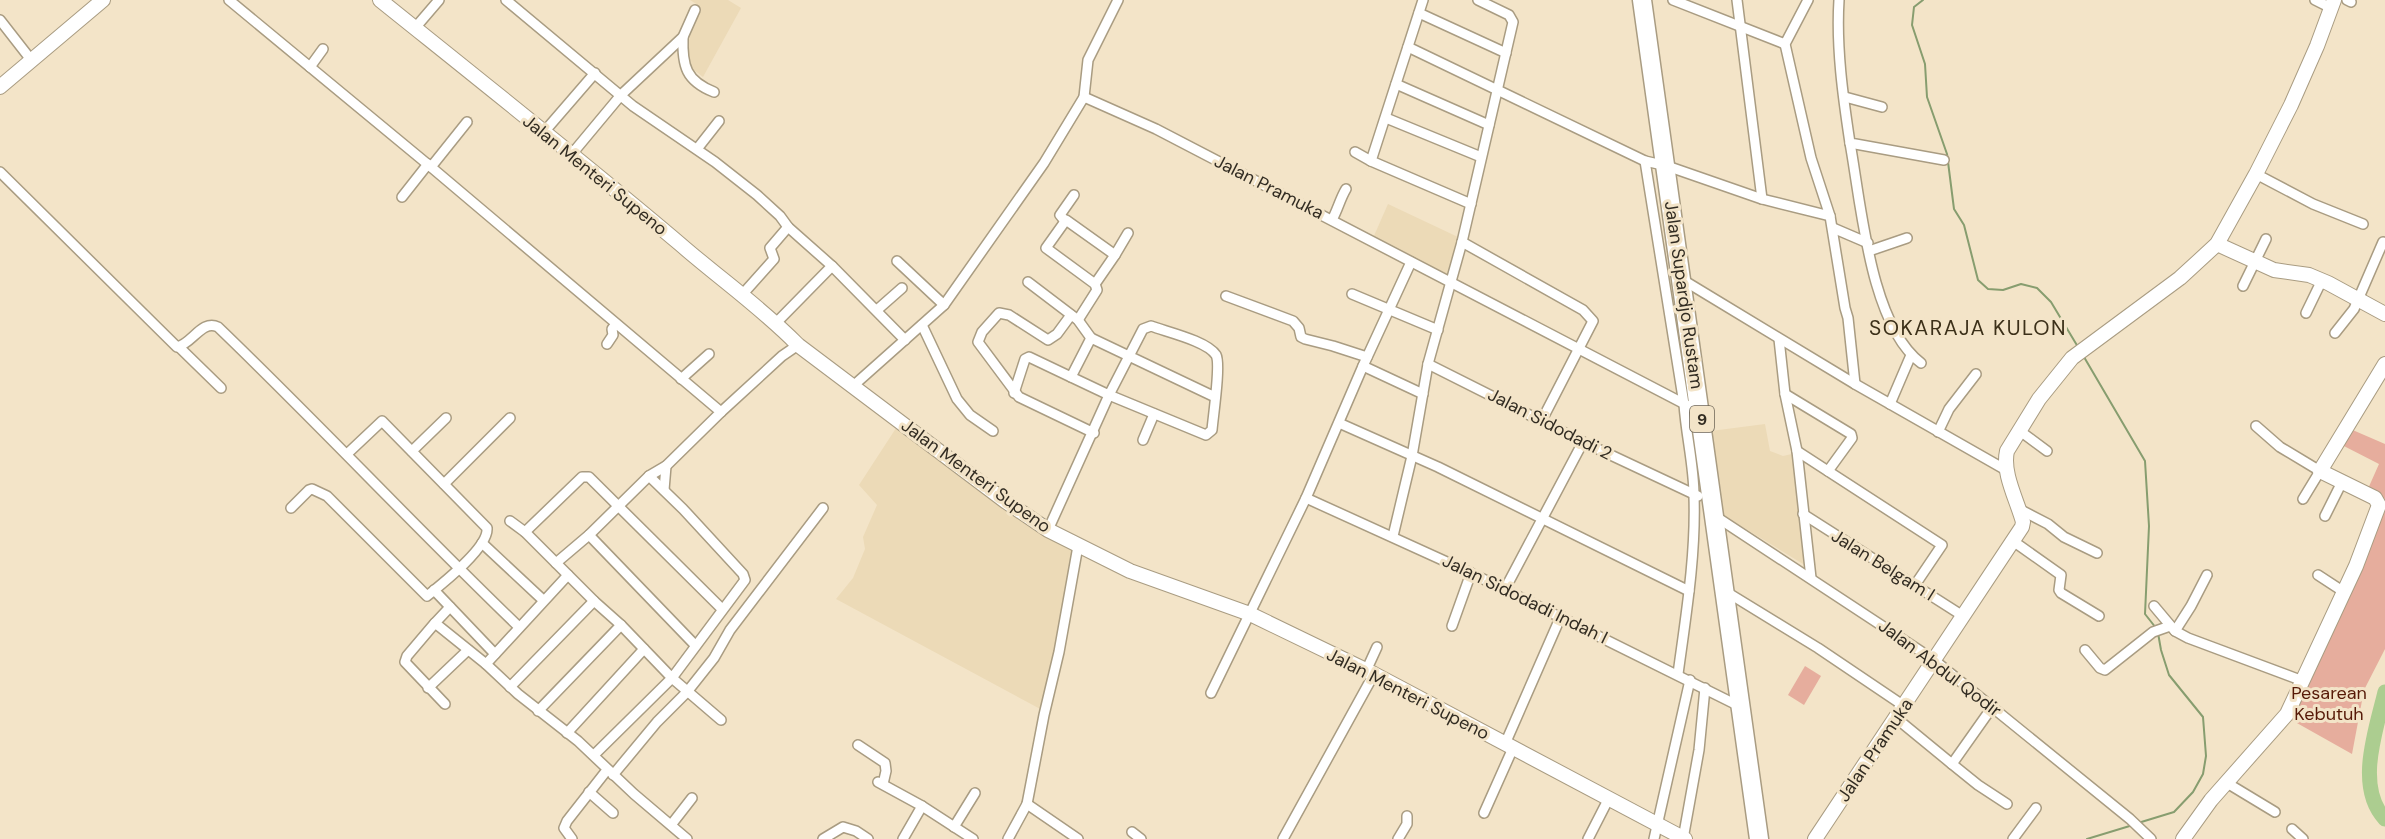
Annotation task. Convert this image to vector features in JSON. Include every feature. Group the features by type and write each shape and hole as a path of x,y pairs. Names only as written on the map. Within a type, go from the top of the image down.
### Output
{"highway":[{"name":"Jalan Supardjo Rustam","path":"1642,0 1683,280 1693,367 1692,408 1716,517 1759,839"}],"street":[{"path":"0,87 103,0"},
{"path":"229,0 722,412"},
{"name":"Jalan Menteri Supeno","path":"380,0 621,194 776,323 798,345 973,478 1048,530 1139,574 1250,614 1370,673 1684,839"},
{"path":"415,28 439,0"},
{"path":"506,0 621,95 758,195 905,340"},
{"path":"853,386 944,305 1044,163 1084,97 1088,60 1118,0"},
{"path":"1371,161 1423,0"},
{"path":"1394,536 1412,456 1428,364 1462,242 1513,22 1512,17 1478,0"},
{"path":"1673,0 1785,44"},
{"path":"1737,0 1762,199"},
{"path":"1808,0 1785,44 1811,158 1833,228 1848,318 1855,384"},
{"path":"1839,0 1838,18 1850,143 1869,247 1879,290 1899,339 1911,355 1921,363"},
{"path":"2097,553 2064,537 2048,524 2019,508 2006,470 2007,451 2039,399 2072,358 2180,279 2217,244 2256,174 2302,80 2332,4 2315,0"},
{"path":"571,155 621,95 683,37 695,10"},
{"path":"1419,13 1506,53"},
{"path":"0,20 32,61"},
{"path":"683,37 685,66 688,74 701,87 714,93"},
{"path":"1408,47 1645,161 1762,199 1830,216"},
{"path":"310,67 323,50"},
{"path":"544,132 595,73"},
{"path":"1396,84 1489,125"},
{"name":"Jalan Pramuka","path":"1084,97 1156,129 1692,408"},
{"path":"1845,97 1882,107"},
{"path":"1386,118 1481,157"},
{"path":"697,149 719,121"},
{"path":"402,197 467,122"},
{"path":"1850,143 1944,160"},
{"path":"1355,152 1471,204"},
{"path":"1645,161 1692,408 1686,435 1694,494 1693,535 1689,591 1678,674"},
{"path":"0,172 173,344 179,347 221,388"},
{"path":"2256,174 2313,204 2363,224"},
{"path":"1332,220 1346,189"},
{"path":"1074,195 1060,215 1065,221 1071,222 1115,255"},
{"path":"1065,221 1046,248 1095,284 1097,290 1074,317 1048,340 1004,313 995,315 982,332 979,346 1014,393 1035,406 1094,433"},
{"path":"741,296 774,259 770,248 788,227"},
{"path":"1833,228 1869,247 1907,238"},
{"path":"1095,284 1128,233"},
{"path":"2243,286 2266,239"},
{"path":"1462,242 1591,316 1593,325 1578,347 1542,420"},
{"path":"2335,333 2354,309 2384,242"},
{"path":"2217,244 2274,270 2309,275 2322,280 2385,314"},
{"path":"897,261 944,305"},
{"path":"1210,693 1306,498 1411,262"},
{"path":"776,323 832,266"},
{"path":"1683,280 1855,384 2006,470"},
{"path":"2306,313 2322,280"},
{"path":"1028,282 1074,317 1091,338 1215,397"},
{"path":"877,310 902,288"},
{"path":"1352,294 1438,330"},
{"path":"1226,296 1293,321 1299,328 1301,337 1333,345 1423,393"},
{"path":"179,347 204,327 212,324 218,327 347,454 458,569 519,627"},
{"path":"607,344 612,338 612,329 616,324"},
{"path":"922,325 957,399 970,415 993,431"},
{"path":"1014,393 1025,359 1029,357 1109,395 1208,435 1212,430 1217,357 1201,344 1151,326 1143,329 1109,395 1094,433 1048,530"},
{"path":"1071,377 1091,338"},
{"path":"1779,339 1785,394 1797,451 1811,578"},
{"path":"556,563 589,536 649,476 666,466 782,357 798,345"},
{"path":"681,379 710,354"},
{"path":"1890,404 1911,355"},
{"name":"Jalan Sidodadi 2","path":"1428,364 1583,442 1694,494"},
{"path":"2303,499 2385,364"},
{"path":"1938,432 1949,409 1976,374"},
{"path":"1785,394 1851,434 1852,438 1828,471"},
{"path":"1143,440 1154,414"},
{"path":"412,451 446,418"},
{"path":"444,484 510,418"},
{"path":"291,508 309,490 319,491 334,503 427,596 458,569 487,536 487,528 382,421 347,454"},
{"path":"1339,423 1412,456 1689,591"},
{"path":"2183,839 2250,755 2287,714 2356,566 2379,505 2375,498 2320,471 2280,447 2256,426"},
{"path":"2020,431 2047,451"},
{"path":"1505,589 1583,442"},
{"path":"1797,451 1942,545 1915,585"},
{"path":"664,490 666,466"},
{"path":"525,532 585,476 596,481 722,609"},
{"path":"594,755 672,678 745,580 743,574 649,476"},
{"path":"2325,516 2342,482"},
{"name":"Jalan Abdul Qodir","path":"1694,494 1716,517 1934,660 2130,819 2151,839"},
{"name":"Jalan Sidodadi Indah I","path":"1306,498 1394,536 1505,589 1742,707"},
{"path":"572,839 564,828 567,821 589,792 687,692 714,658 730,630 823,508"},
{"name":"Jalan Pramuka","path":"1815,839 2013,541 2023,522 2019,508"},
{"name":"Jalan Belgam I","path":"1803,514 1963,616"},
{"path":"1693,535 1716,517"},
{"path":"510,521 525,532 621,625 672,678 721,720"},
{"path":"589,536 695,645"},
{"path":"2013,541 2061,575 2059,590 2061,593 2099,616"},
{"path":"482,543 543,600"},
{"path":"1008,839 1026,804 1059,652 1078,546"},
{"path":"1452,626 1471,573"},
{"path":"486,664 568,575"},
{"path":"2085,650 2100,668 2105,670 2165,630 2191,606 2207,575"},
{"path":"2318,575 2344,592"},
{"path":"434,590 495,654"},
{"path":"1725,591 1818,648 1904,706"},
{"path":"510,687 594,601"},
{"path":"2154,606 2165,630 2303,681"},
{"path":"445,704 428,688 406,663 406,660 450,607"},
{"path":"1484,813 1561,616"},
{"path":"435,623 486,664 538,711 594,755 610,772 687,839"},
{"path":"538,711 621,625"},
{"path":"1283,839 1370,673 1377,647"},
{"path":"567,733 644,649"},
{"path":"428,688 468,650"},
{"path":"1654,839 1690,680"},
{"path":"1684,839 1699,750 1705,688"},
{"path":"1952,764 1993,706"},
{"path":"1896,718 1978,785 2007,804"},
{"path":"858,746 885,763 886,771 880,783 922,806 973,839"},
{"path":"2227,783 2275,812"},
{"path":"589,792 613,813"},
{"path":"954,827 975,793"},
{"path":"671,825 692,798"},
{"path":"1588,839 1609,798"},
{"path":"1026,804 1078,839"},
{"path":"903,839 922,806"},
{"path":"2013,839 2036,808"},
{"path":"1398,839 1407,824 1407,816"},
{"path":"824,839 843,827 856,831 868,839"},
{"path":"2292,829 2303,839"},
{"path":"1132,832 1141,839"}],"shaded area":[{"path":"690,0 728,0 741,8 703,77 689,66 688,28 698,5"},
{"path":"1388,204 1458,237 1448,275 1373,238"},
{"path":"900,422 1073,551 1044,711 836,599 853,578 865,549 863,537 877,505 859,485"},
{"path":"1765,424 1770,451 1783,456 1796,453 1808,567 1723,515 1711,431"}],"green space":[{"path":"2348,428 2385,444 2385,499 2367,491 2379,464 2338,443"},
{"name":"Pesarean Kebutuh","path":"2385,499 2385,649 2364,690 2352,754 2288,718 2347,593"},
{"path":"1805,666 1821,676 1804,705 1788,695"}],"waterway":[{"path":"1923,0 1914,7 1912,25 1925,64 1927,97 1947,154 1954,209 1964,225 1978,280 1988,289 2003,290 2021,284 2037,288 2051,302 2078,347"},
{"path":"2084,357 2145,461 2149,526 2145,614 2156,628"},
{"path":"2138,823 2174,812 2193,792 2203,774 2206,756 2203,717 2169,675 2158,633"},
{"path":"2385,692 2373,740 2369,775 2376,806 2385,819"},
{"path":"2087,839 2133,825"}],"district":[{"name":"SOKARAJA KULON","path":"1968,328"}]}
